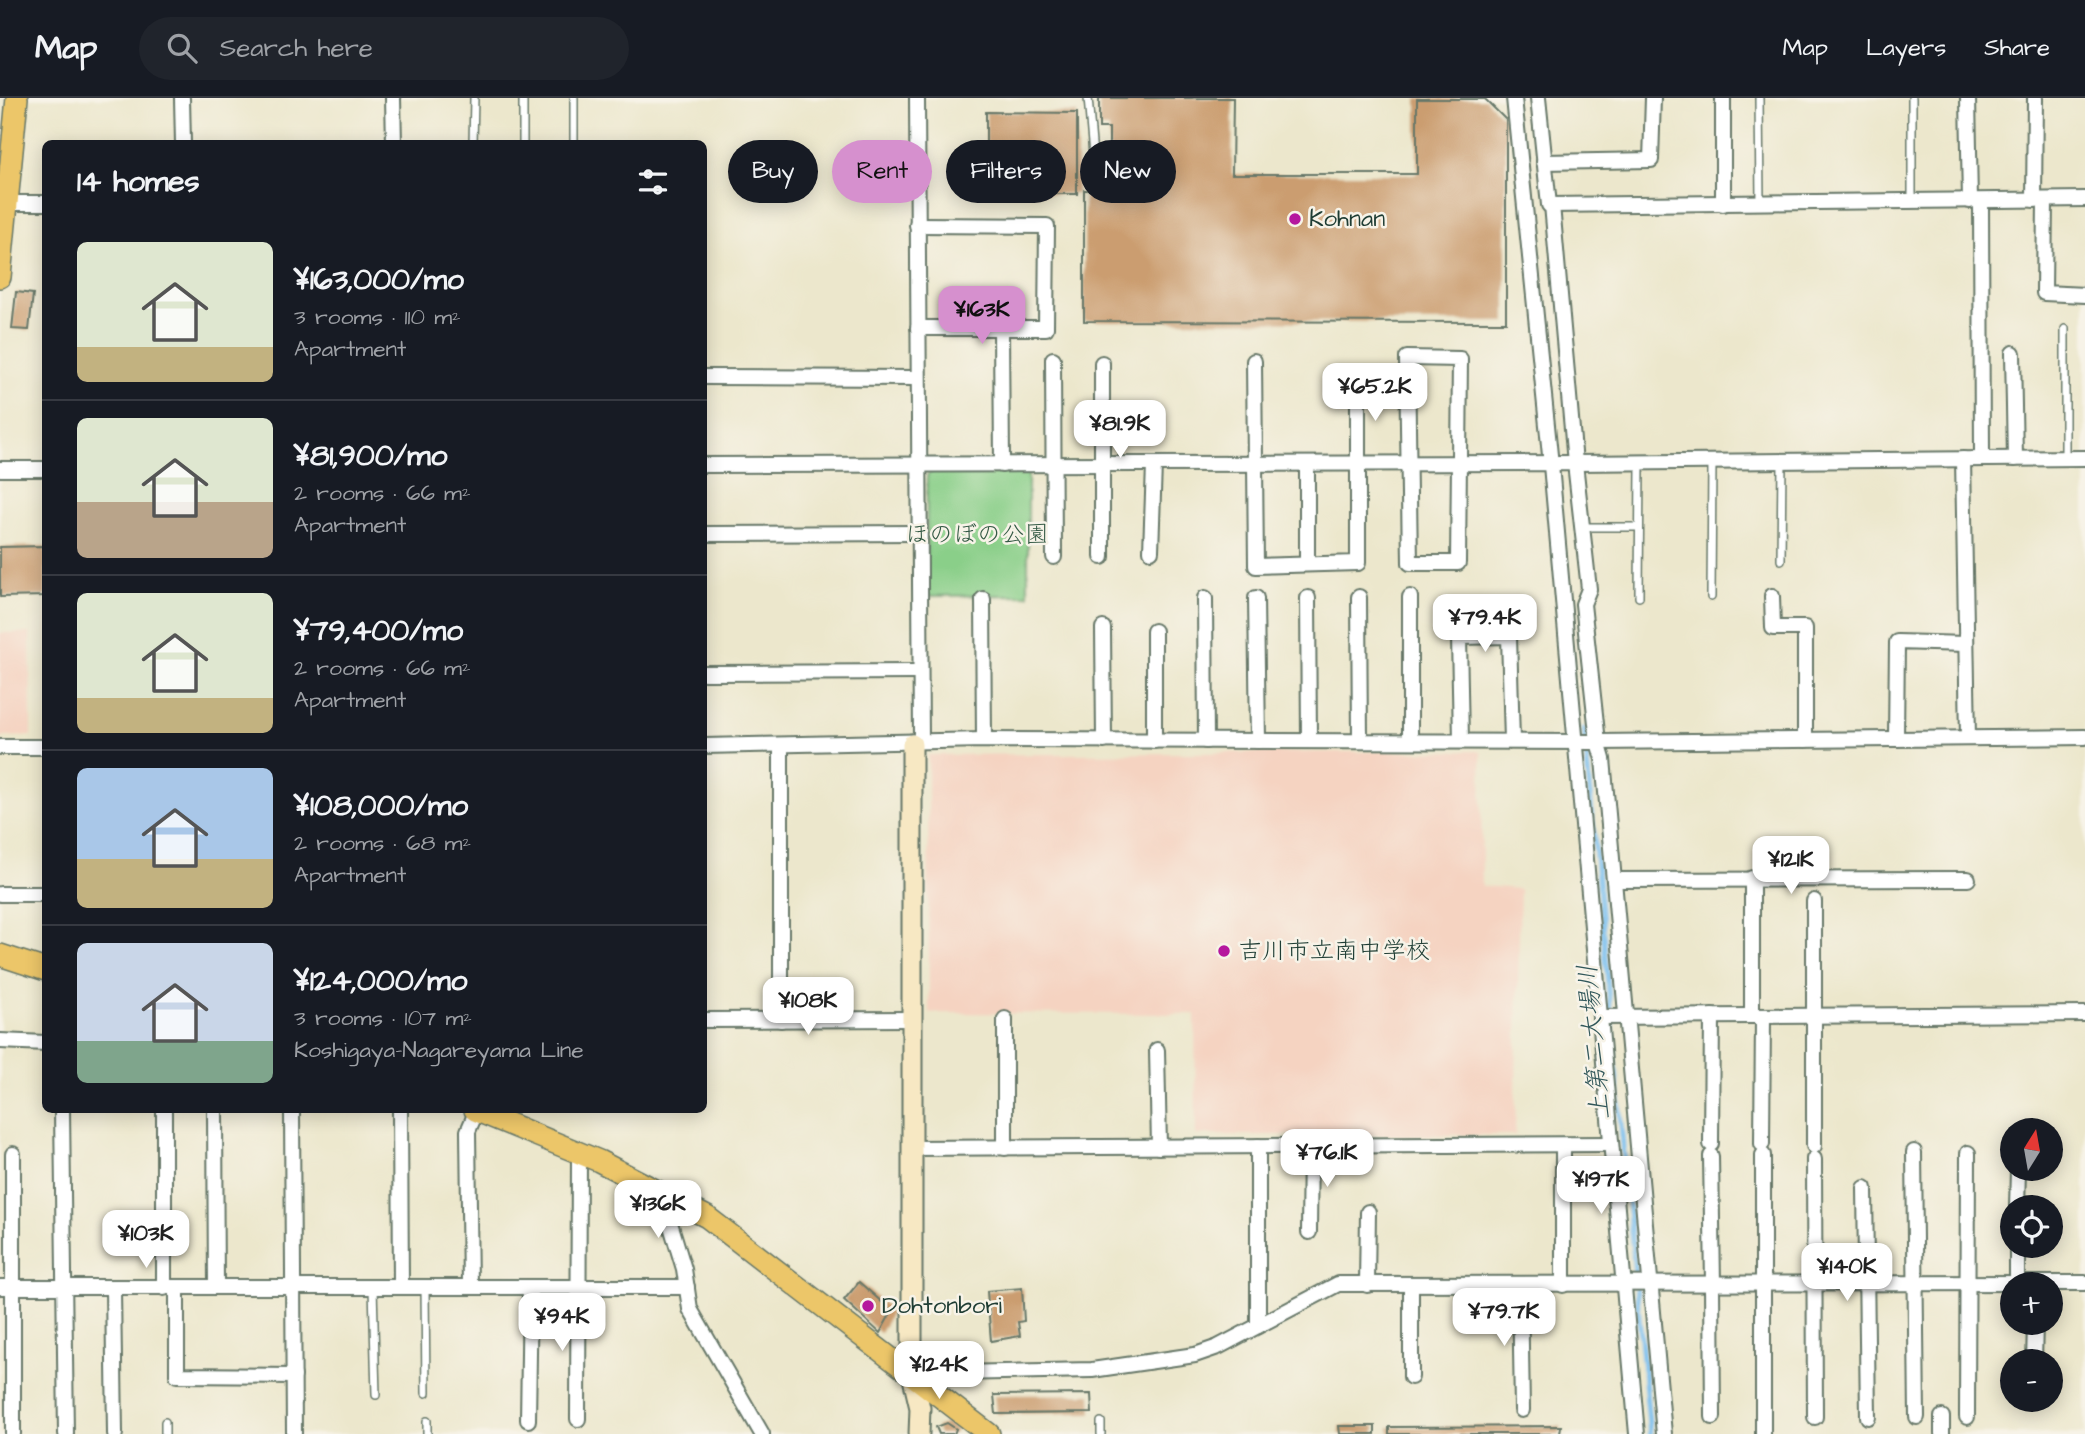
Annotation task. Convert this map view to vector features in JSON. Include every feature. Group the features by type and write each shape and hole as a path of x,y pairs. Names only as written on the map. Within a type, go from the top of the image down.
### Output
{"main road":[{"path":"0,276 17,98"},
{"path":"0,955 42,969"},
{"path":"483,1113 579,1152 672,1198 741,1241 989,1434"}],"street":[{"path":"182,98 183,140"},
{"path":"393,98 394,140"},
{"path":"917,98 920,672 916,742 912,1374 920,1408 919,1434"},
{"path":"1514,98 1563,464 1581,527 1589,589 1583,604 1594,742 1603,759 1664,1434"},
{"path":"1538,98 1549,205 2085,199"},
{"path":"1544,162 1651,160 1653,98"},
{"path":"1723,98 1723,204"},
{"path":"1968,98 1975,201 1982,459"},
{"path":"2035,98 2044,293 2085,295"},
{"path":"8,203 42,203"},
{"path":"1552,205 1575,740 1637,1434"},
{"path":"917,225 1047,226 1046,328 918,328"},
{"path":"1001,328 1002,466"},
{"path":"2013,353 2015,458"},
{"path":"1407,358 1460,359 1458,563 1410,563 1407,464 1407,358"},
{"path":"1053,359 1054,557"},
{"path":"1254,361 1258,465 1256,566 1358,563 1358,381"},
{"path":"1102,363 1102,557"},
{"path":"707,377 918,378"},
{"path":"1963,458 1968,738"},
{"path":"707,466 1307,466 2085,458"},
{"path":"1151,551 1154,466"},
{"path":"1307,466 1307,564"},
{"path":"0,469 42,469"},
{"path":"707,534 919,533"},
{"path":"1772,596 1773,628 1805,628 1805,740"},
{"path":"1359,597 1360,741"},
{"path":"1410,597 1410,741"},
{"path":"1205,598 1206,741"},
{"path":"1256,598 1258,741"},
{"path":"1308,598 1309,740"},
{"path":"983,599 984,740"},
{"path":"1104,628 1104,741"},
{"path":"1154,631 1154,741"},
{"path":"1461,741 1459,637 1509,636 1513,741"},
{"path":"1896,739 1897,642 1966,644"},
{"path":"707,673 920,672"},
{"path":"707,746 984,740 1594,742 2085,737"},
{"path":"781,745 781,1020"},
{"path":"0,747 42,747"},
{"path":"1752,878 1763,1150 1763,1434"},
{"path":"1614,880 1968,879"},
{"path":"0,894 42,894"},
{"path":"1814,901 1815,1417"},
{"path":"1600,1017 2085,1014"},
{"path":"1712,1016 1713,1417"},
{"path":"707,1020 913,1019"},
{"path":"1005,1019 1005,1148"},
{"path":"0,1041 42,1043"},
{"path":"1157,1050 1159,1147"},
{"path":"62,1113 66,1434"},
{"path":"164,1113 170,1288 177,1375 294,1376"},
{"path":"215,1113 216,1287"},
{"path":"292,1113 294,1434"},
{"path":"401,1113 401,1287"},
{"path":"470,1286 468,1131 475,1113"},
{"path":"912,1148 1611,1144"},
{"path":"1563,1145 1563,1285"},
{"path":"1258,1146 1258,1326"},
{"path":"1309,1232 1310,1146"},
{"path":"578,1419 579,1152"},
{"path":"1914,1153 1917,1417"},
{"path":"1967,1417 1968,1153"},
{"path":"13,1154 7,1287 13,1434"},
{"path":"1865,1188 1864,1284 1868,1417"},
{"path":"672,1198 668,1216 687,1287 690,1309 762,1434"},
{"path":"1367,1285 1368,1212"},
{"path":"912,1374 1120,1368 1195,1355 1338,1284 1412,1286 2000,1282"},
{"path":"2063,1283 2085,1283"},
{"path":"1520,1285 1522,1410"},
{"path":"1411,1377 1412,1286"},
{"path":"7,1287 687,1287"},
{"path":"528,1420 530,1287"},
{"path":"113,1288 115,1434"},
{"path":"1942,1417 1942,1434"}],"lane":[{"path":"473,140 474,98"},
{"path":"523,98 523,140"},
{"path":"574,98 574,140"},
{"path":"1088,98 1092,140"},
{"path":"1759,98 1760,204"},
{"path":"1912,98 1912,201"},
{"path":"2065,329 2065,458"},
{"path":"1781,560 1782,461"},
{"path":"1711,597 1712,462"},
{"path":"1639,597 1640,463"},
{"path":"1581,527 1639,527"},
{"path":"373,1287 376,1395"},
{"path":"425,1287 426,1394"},
{"path":"427,1421 427,1434"},
{"path":"165,1422 165,1434"},
{"path":"1101,1422 1101,1434"}],"shaded area":[{"path":"0,633 30,633 31,736 0,737"},
{"name":"吉川市立南中学校","path":"1481,751 1482,886 1520,889 1515,1135 1196,1135 1195,1014 929,1013 928,755"}],"green space":[{"name":"ほのぼの公園","path":"933,470 1028,471 1028,595 926,596 927,475"}],"building":[{"name":"Kohnan","path":"1099,98 1233,98 1232,174 1417,174 1417,99 1485,99 1506,120 1506,322 1084,321 1084,203 1176,203 1176,140 1109,140 1109,128 1099,128"},
{"path":"986,112 1077,113 1077,194 1066,194 1066,140 986,140"},
{"path":"16,292 33,294 29,330 12,329"},
{"path":"42,546 42,596 0,597 0,547"},
{"name":"Dohtonbori","path":"859,1282 892,1311 880,1333 844,1300"},
{"path":"1022,1288 1024,1321 1018,1322 1020,1336 991,1341 987,1291"},
{"path":"1091,1394 1092,1413 996,1414 994,1395"},
{"path":"947,1423 956,1429 954,1434 939,1434 936,1427"},
{"path":"1339,1426 1375,1426 1375,1434 1340,1434"},
{"path":"1561,1426 1560,1434 1389,1434 1389,1427"}],"waterway":[{"name":"上第二大場川","path":"1584,729 1650,1434"}],"place":[{"name":"Kohnan","path":"1295,219"},
{"name":"吉川市立南中学校","path":"1224,951"},
{"name":"Dohtonbori","path":"868,1306"}]}
